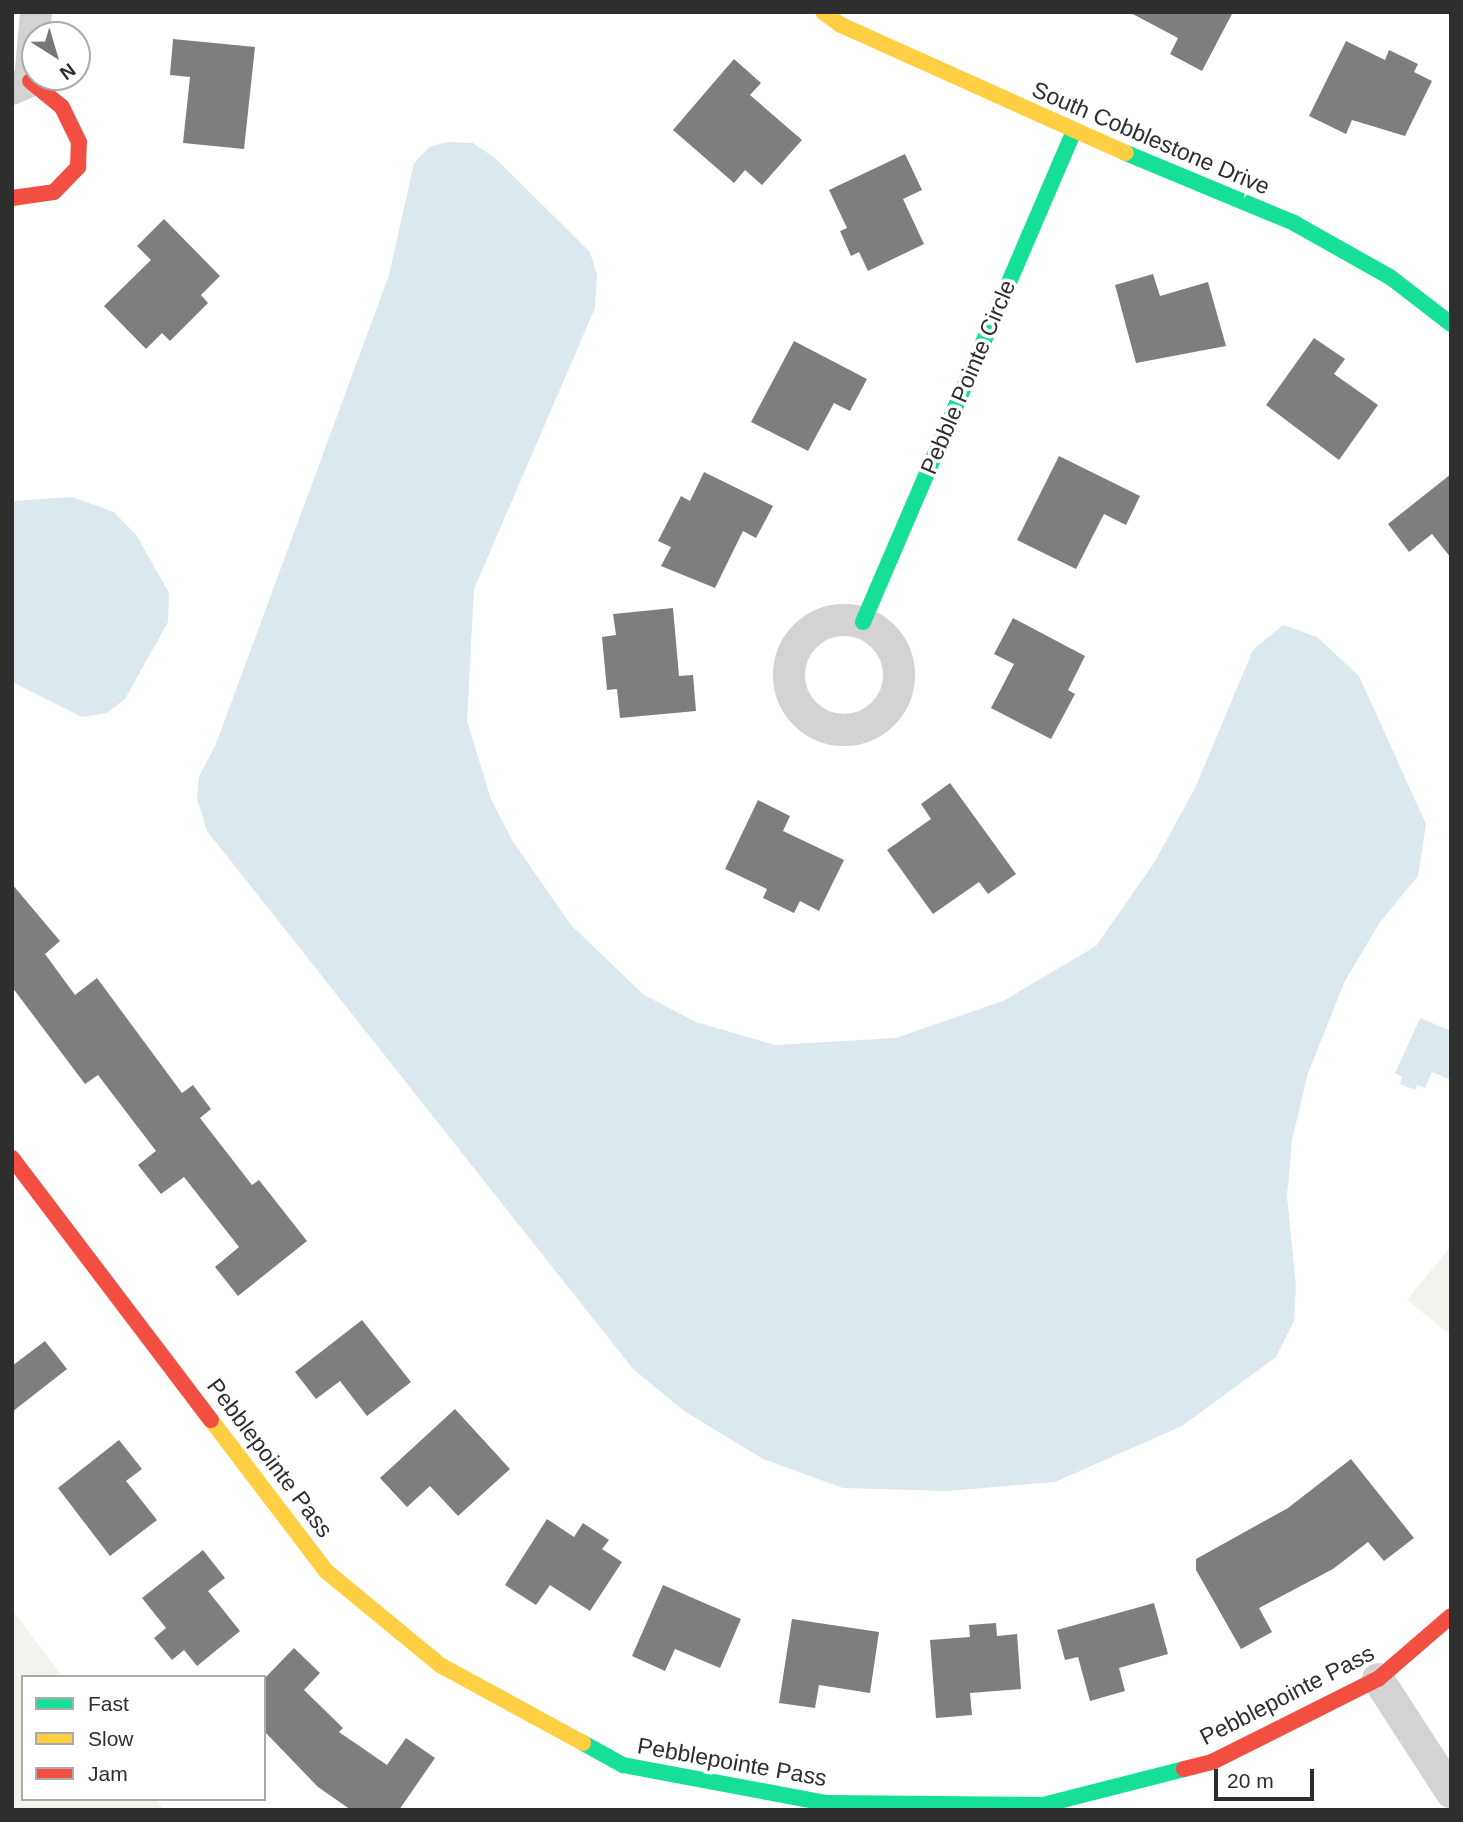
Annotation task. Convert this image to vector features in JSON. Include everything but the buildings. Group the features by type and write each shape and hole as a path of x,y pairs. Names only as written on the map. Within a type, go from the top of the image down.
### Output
{"street":[{"name":"South Cobblestone Drive","path":"824,12 1074,131 1294,223 1390,277 1451,324"},
{"path":"12,198 54,192 78,167 79,142 62,107 32,91"},
{"name":"Pebble Pointe Circle","path":"863,622 1074,131"},
{"name":"Pebblepointe Pass","path":"12,1158 326,1572 440,1665 623,1765 826,1803 1043,1805 1212,1762 1378,1679 1451,1616"},
{"path":"1378,1679 1451,1792"}],"shaded area":[{"path":"448,142 473,143 495,158 590,252 597,274 595,308 474,589 467,721 491,799 512,840 571,925 644,995 696,1022 775,1045 896,1038 1003,1001 1096,946 1154,863 1195,788 1253,650 1283,625 1317,637 1359,676 1426,824 1418,876 1380,922 1345,981 1308,1073 1292,1140 1287,1197 1296,1285 1294,1321 1276,1357 1182,1426 1055,1482 948,1491 843,1488 763,1459 684,1411 633,1369 207,831 197,798 199,777 216,744 389,275 414,163 429,147"},
{"path":"72,497 114,512 137,536 169,593 168,622 125,699 107,713 82,717 12,682 12,501"},
{"path":"1420,1018 1451,1031 1451,1080 1432,1072 1425,1088 1417,1085 1415,1090 1400,1084 1402,1077 1395,1073"},
{"path":"1451,1246 1451,1335 1407,1300"},
{"path":"12,1610 61,1675 21,1675 21,1801 157,1801 164,1810 12,1810"}],"traffic: fast":[{"path":"863,622 1074,131"},
{"path":"1126,153 1294,223 1390,277 1451,324"},
{"path":"583,1743 623,1765 826,1803 1043,1805 1184,1769"}],"traffic: slow":[{"path":"823,12 841,25 1126,153"},
{"path":"211,1420 326,1571 440,1665 583,1743"}],"traffic: jam":[{"path":"12,198 54,192 78,167 79,142 62,107 42,91"},
{"path":"12,1158 211,1420"},
{"path":"1184,1769 1212,1762 1378,1679 1451,1616"}]}
